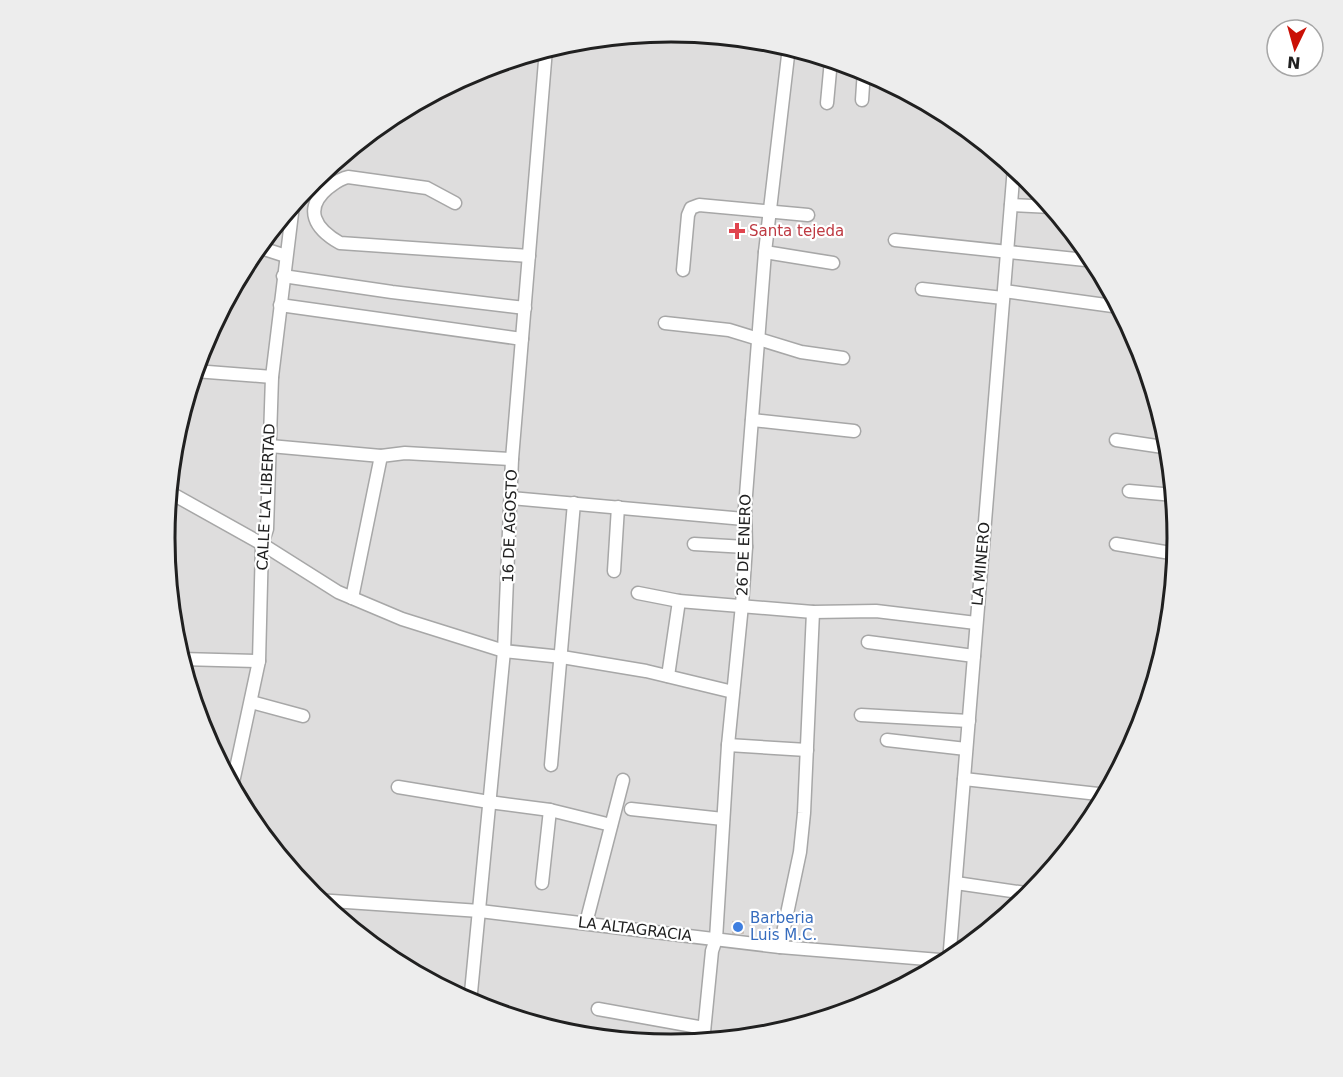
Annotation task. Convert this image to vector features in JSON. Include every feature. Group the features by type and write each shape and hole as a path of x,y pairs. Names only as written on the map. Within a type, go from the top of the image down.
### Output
{"street":[{"name":"26 DE ENERO","path":"704,1034 712,951 716,939 728,745 742,605 746,547 744,519 765,252 788,56"},
{"name":"16 DE AGOSTO","path":"471,993 504,651 512,459 545,59"},
{"path":"827,103 830,68"},
{"path":"862,100 863,81"},
{"path":"455,203 427,188 348,177 340,178 318,196 313,213 315,220 340,243 529,256"},
{"name":"LA MINERO","path":"951,948 1013,178"},
{"path":"683,270 687,215 691,208 699,205 808,215"},
{"path":"1011,205 1041,206"},
{"name":"CALLE LA LIBERTAD","path":"235,774 258,661 262,544 267,529 272,377 290,221"},
{"path":"895,240 1082,260"},
{"path":"268,250 286,256"},
{"path":"765,252 833,263"},
{"path":"283,276 525,308"},
{"path":"922,289 1003,294 1110,306"},
{"path":"280,305 522,339"},
{"path":"665,323 729,330 801,352 843,358"},
{"path":"204,372 272,377"},
{"path":"752,420 854,431"},
{"path":"1116,440 1159,446"},
{"path":"270,446 381,456 405,453 512,459"},
{"path":"352,598 381,456"},
{"path":"1129,491 1166,494"},
{"path":"177,496 262,544 338,592 402,619 504,651 562,657 668,676 733,692"},
{"path":"511,498 744,519"},
{"path":"551,765 574,503"},
{"path":"614,571 618,507"},
{"path":"694,544 746,547"},
{"path":"1116,544 1168,552"},
{"path":"638,593 680,601 813,612 876,611 976,623"},
{"path":"668,676 680,601"},
{"path":"780,947 800,852 813,612"},
{"path":"868,642 974,656"},
{"path":"190,659 258,661"},
{"path":"251,702 303,716"},
{"path":"861,714 969,721"},
{"path":"887,740 966,749"},
{"path":"728,745 807,750"},
{"path":"964,779 1097,794"},
{"path":"586,923 623,780"},
{"path":"398,787 550,810 611,825"},
{"path":"631,809 723,819"},
{"path":"542,883 550,810"},
{"path":"956,883 1020,892"},
{"name":"LA ALTAGRACIA","path":"336,904 480,911 780,947 933,960"},
{"path":"598,1009 704,1028"}],"shaded area":[{"path":"672,42 736,46 831,68 891,93 920,109 974,145 999,165 1023,187 1065,236 1101,290 1117,319 1142,379 1151,410 1164,474 1167,506 1167,571 1164,603 1142,698 1117,758 1101,787 1065,841 1045,866 1023,890 974,932 920,968 891,984 831,1009 800,1018 736,1031 704,1034 639,1034 607,1031 512,1009 452,984 423,968 369,932 344,912 320,890 278,841 242,787 226,758 201,698 192,667 179,603 176,571 175,538 179,474 201,379 226,319 242,290 278,236 298,211 320,187 369,145 423,109 452,93 512,68 543,59 607,46"}],"building":[{"name":"Barberia Luis M.C.","path":"733,922 744,922 743,933 733,933"}],"place":[{"name":"Santa tejeda","path":"737,231"},
{"name":"Barberia Luis M.C.","path":"738,927"}]}
